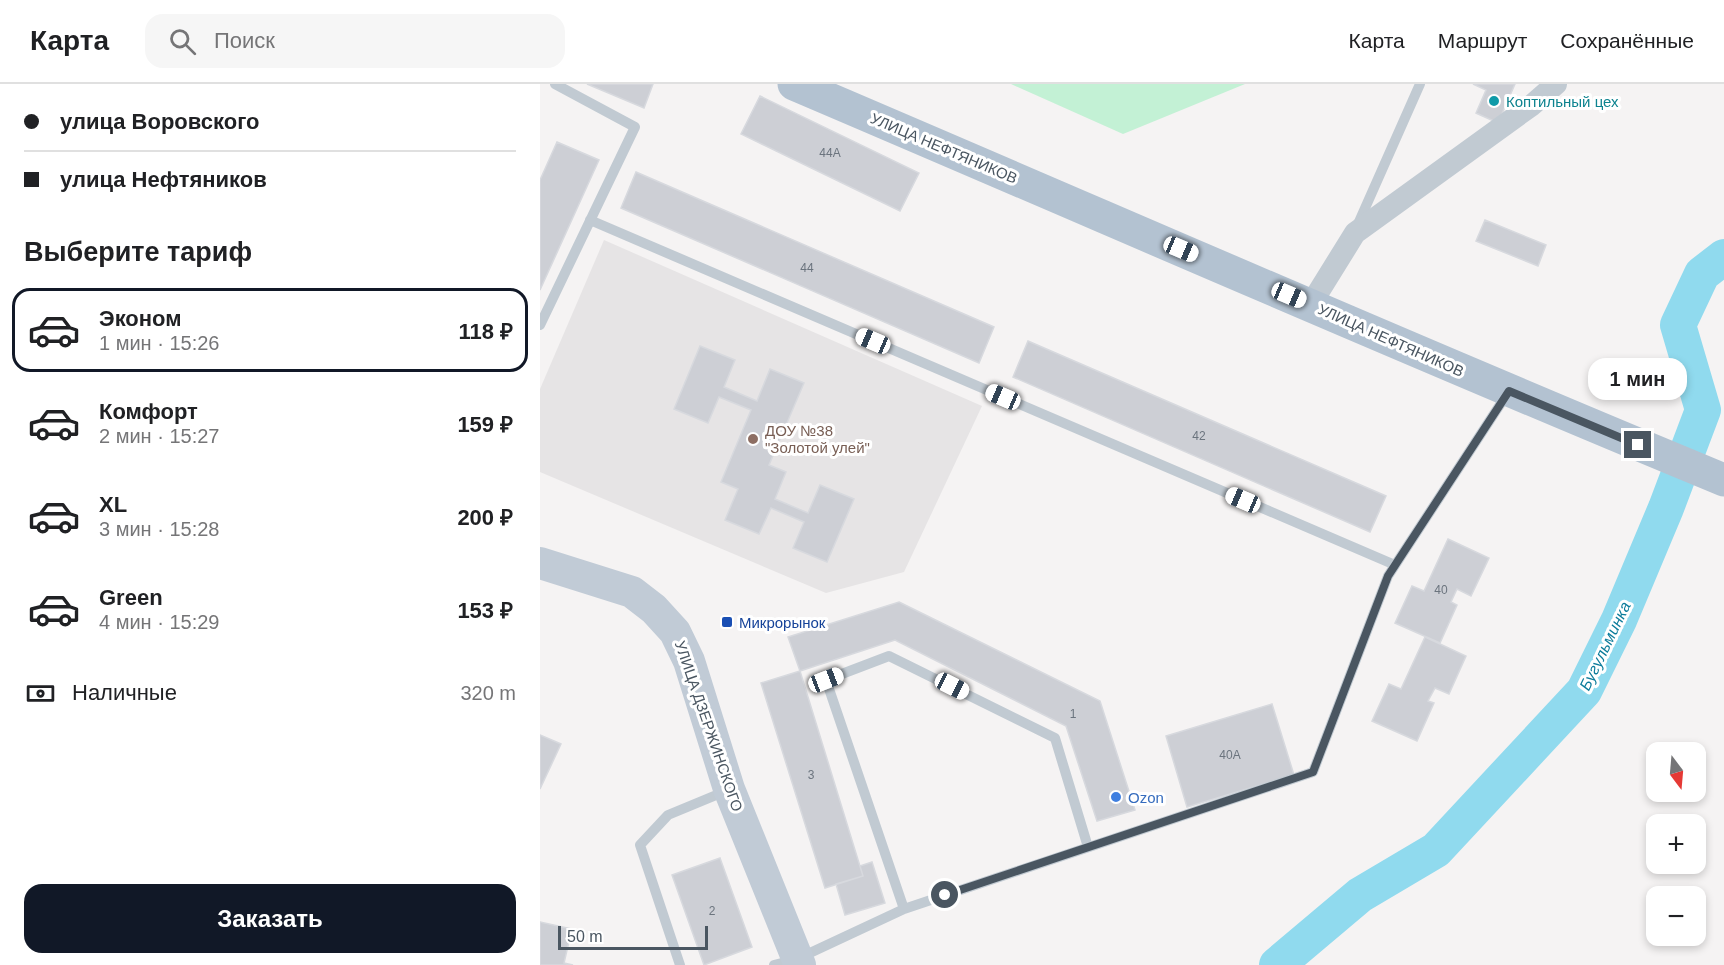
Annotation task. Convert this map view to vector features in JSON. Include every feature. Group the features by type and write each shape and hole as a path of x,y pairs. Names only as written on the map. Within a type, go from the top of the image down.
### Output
{"main road":[{"name":"УЛИЦА НЕФТЯНИКОВ","path":"794,84 1311,304 1509,391 1724,480"}],"street":[{"path":"1311,304 1355,233 1532,105 1556,84"},
{"name":"УЛИЦА ДЗЕРЖИНСКОГО","path":"540,563 632,592 654,609 675,632 689,661 729,789 790,963"}],"lane":[{"path":"540,325 635,127 555,84"},
{"path":"1355,233 1419,84"},
{"path":"590,220 1395,565"},
{"path":"790,963 904,909 1313,772 1388,576 1509,391"},
{"path":"904,909 826,680 890,656 1055,738 1088,847"},
{"path":"680,965 640,845 668,815 729,789"}],"shaded area":[{"name":"ДОУ №38 \"Золотой улей\"","path":"604,240 982,406 904,572 826,593 540,472 540,389"}],"green space":[{"path":"1011,84 1245,84 1123,134"}],"building":[{"path":"587,84 653,84 644,108"},
{"name":"Коптильный цех","path":"1473,84 1515,84 1498,123 1476,113 1486,90"},
{"path":"760,96 919,173 900,211 741,134"},
{"path":"557,142 599,160 540,290 540,180"},
{"path":"636,172 994,327 979,363 621,208"},
{"path":"1485,220 1546,245 1538,266 1476,241"},
{"path":"1028,341 1386,496 1370,532 1013,377"},
{"path":"700,346 735,360 724,387 757,401 770,369 804,383 769,465 786,472 775,499 808,513 820,485 854,499 827,562 793,548 804,522 771,508 759,534 725,520 738,489 721,482 751,410 719,397 708,423 674,409"},
{"path":"1448,539 1489,558 1471,596 1457,589 1451,602 1457,605 1440,643 1395,623 1412,586 1424,591"},
{"path":"899,602 1100,701 1135,810 1097,821 1066,726 895,640 800,671 788,637"},
{"path":"1425,637 1466,656 1449,694 1435,688 1428,701 1434,703 1417,741 1372,721 1389,684 1401,689"},
{"path":"800,671 863,876 825,888 761,683"},
{"path":"1272,704 1294,775 1187,807 1166,736"},
{"path":"540,735 561,744 540,789"},
{"path":"720,858 752,947 704,965 672,875"},
{"path":"872,862 885,903 845,915 836,884 863,876 860,866"},
{"path":"540,922 572,929 564,963 573,965 540,965"}],"waterway":[{"name":"Бугульминка","path":"1277,965 1360,895 1436,850 1584,691 1619,620 1666,508 1703,410 1678,325 1702,274 1724,257"}],"place":[{"name":"Коптильный цех","path":"1494,101"},
{"name":"ДОУ №38 \"Золотой улей\"","path":"753,439"},
{"name":"Микрорынок","path":"727,622"},
{"name":"Ozon","path":"1116,797"}],"route":[{"path":"945,895 1313,772 1388,576 1509,391 1638,445"}]}
